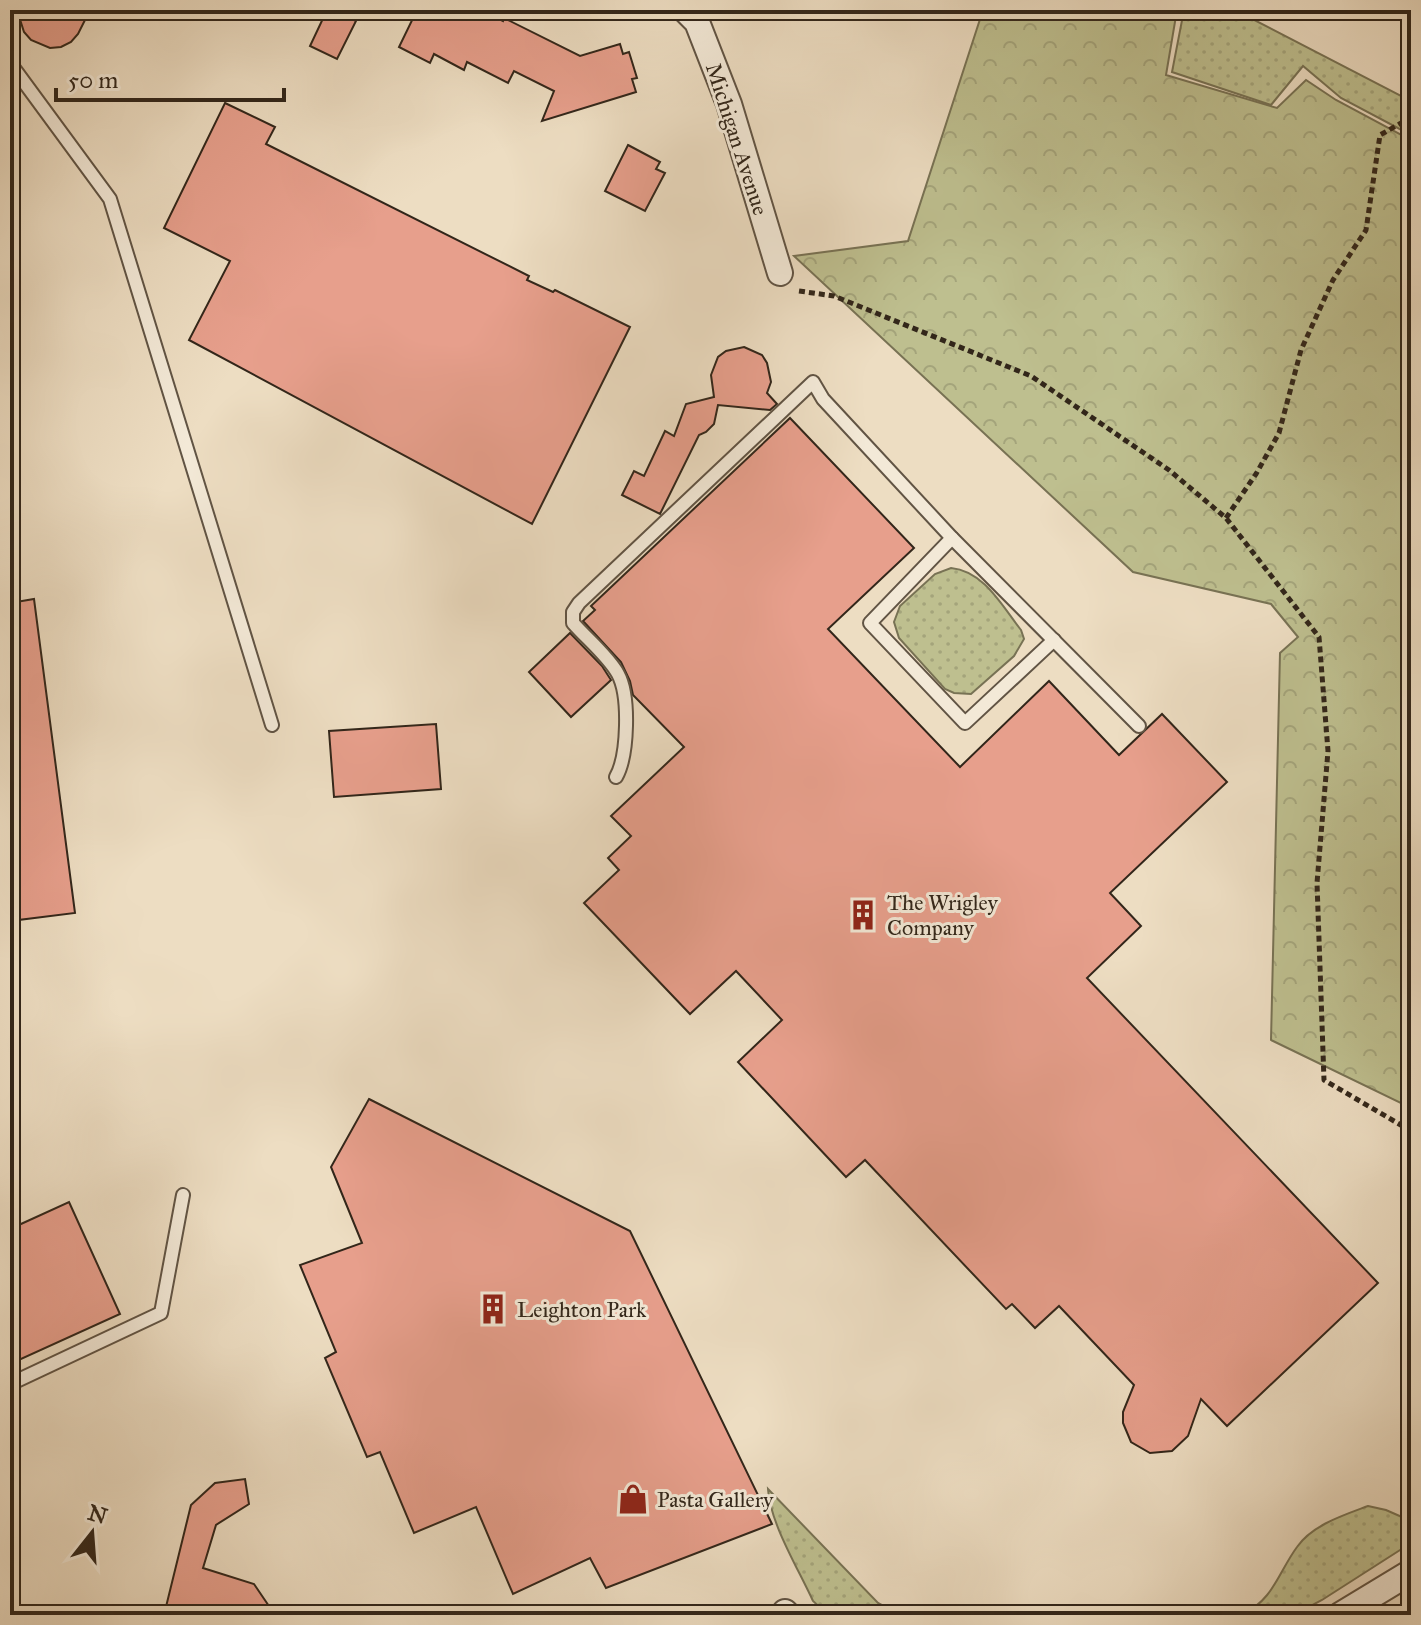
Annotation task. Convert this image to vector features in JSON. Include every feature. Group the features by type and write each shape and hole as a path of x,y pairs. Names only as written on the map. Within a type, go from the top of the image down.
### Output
{"street":[{"name":"Michigan Avenue","path":"685,10 697,22 729,104 784,285"},
{"path":"1340,1615 1411,1572"}],"lane":[{"path":"10,63 110,199 272,725"},
{"path":"616,777 622,768 625,735 623,686 617,672 573,623 573,612 813,382 823,399 952,538 1139,726"},
{"path":"952,538 870,623 965,723 1054,640"},
{"path":"10,1384 161,1313 183,1195"}],"path":[{"path":"1226,518 1279,433 1301,350 1333,280 1366,230 1380,135 1403,122 1411,125"},
{"path":"784,285 834,296 1031,376 1169,470 1226,518 1319,637 1328,751 1317,883 1324,1080 1411,1131"}],"green space":[{"path":"983,10 1177,10 1166,75 1277,108 1306,80 1336,100 1411,140 1411,1108 1271,1040 1280,653 1298,637 1271,604 1133,572 794,256 908,241"},
{"path":"1184,10 1235,10 1411,101 1411,135 1341,98 1303,66 1271,105 1172,72"},
{"path":"951,568 983,583 1021,630 1024,639 1014,656 971,694 945,689 899,638 894,622 900,606 935,574"},
{"path":"768,1489 878,1603 900,1615 828,1615 813,1601 779,1531"},
{"path":"1368,1506 1411,1521 1411,1543 1294,1615 1242,1615 1253,1609 1268,1593 1303,1539 1329,1522"}],"building":[{"path":"17,10 90,10 71,42 50,48 31,40 24,32"},
{"path":"327,10 335,10 356,21 337,59 310,46"},
{"path":"417,10 482,10 580,56 620,44 623,54 629,52 637,78 632,79 636,92 542,121 554,91 514,71 508,83 467,62 464,70 434,54 430,63 399,47"},
{"path":"225,103 275,127 266,144 529,276 527,280 553,292 555,290 630,327 532,524 189,340 230,261 164,228"},
{"path":"628,145 660,162 656,169 665,173 645,211 605,191"},
{"path":"744,347 762,355 767,363 771,382 767,393 777,404 770,410 718,405 714,424 699,435 660,514 622,495 634,471 644,476 665,431 674,436 686,404 714,397 711,375 718,357 726,351"},
{"name":"The Wrigley Company","path":"790,418 914,548 828,629 960,767 1049,681 1119,755 1162,714 1227,782 1110,893 1141,926 1087,978 1378,1283 1227,1426 1201,1399 1188,1436 1172,1451 1150,1453 1131,1442 1123,1423 1123,1412 1134,1385 1059,1306 1035,1328 1012,1304 1006,1309 865,1160 846,1177 738,1062 782,1020 736,971 690,1014 584,903 619,870 608,858 631,836 611,816 684,747 633,695 621,662 583,621 595,610 591,606"},
{"path":"34,599 75,913 10,921 10,603"},
{"path":"570,633 602,666 611,680 571,717 529,672"},
{"path":"436,724 441,789 334,797 329,731"},
{"name":"Leighton Park","path":"369,1099 630,1231 772,1524 606,1588 590,1558 513,1594 476,1507 414,1533 380,1452 367,1457 325,1358 336,1352 300,1265 362,1243 331,1167"},
{"path":"69,1202 120,1314 10,1364 10,1229"},
{"path":"245,1479 249,1504 216,1525 203,1568 254,1584 275,1615 164,1615 191,1505 215,1483"}],"place":[{"name":"The Wrigley Company","path":"863,915"},
{"name":"Leighton Park","path":"493,1309"},
{"name":"Pasta Gallery","path":"633,1499"}]}
